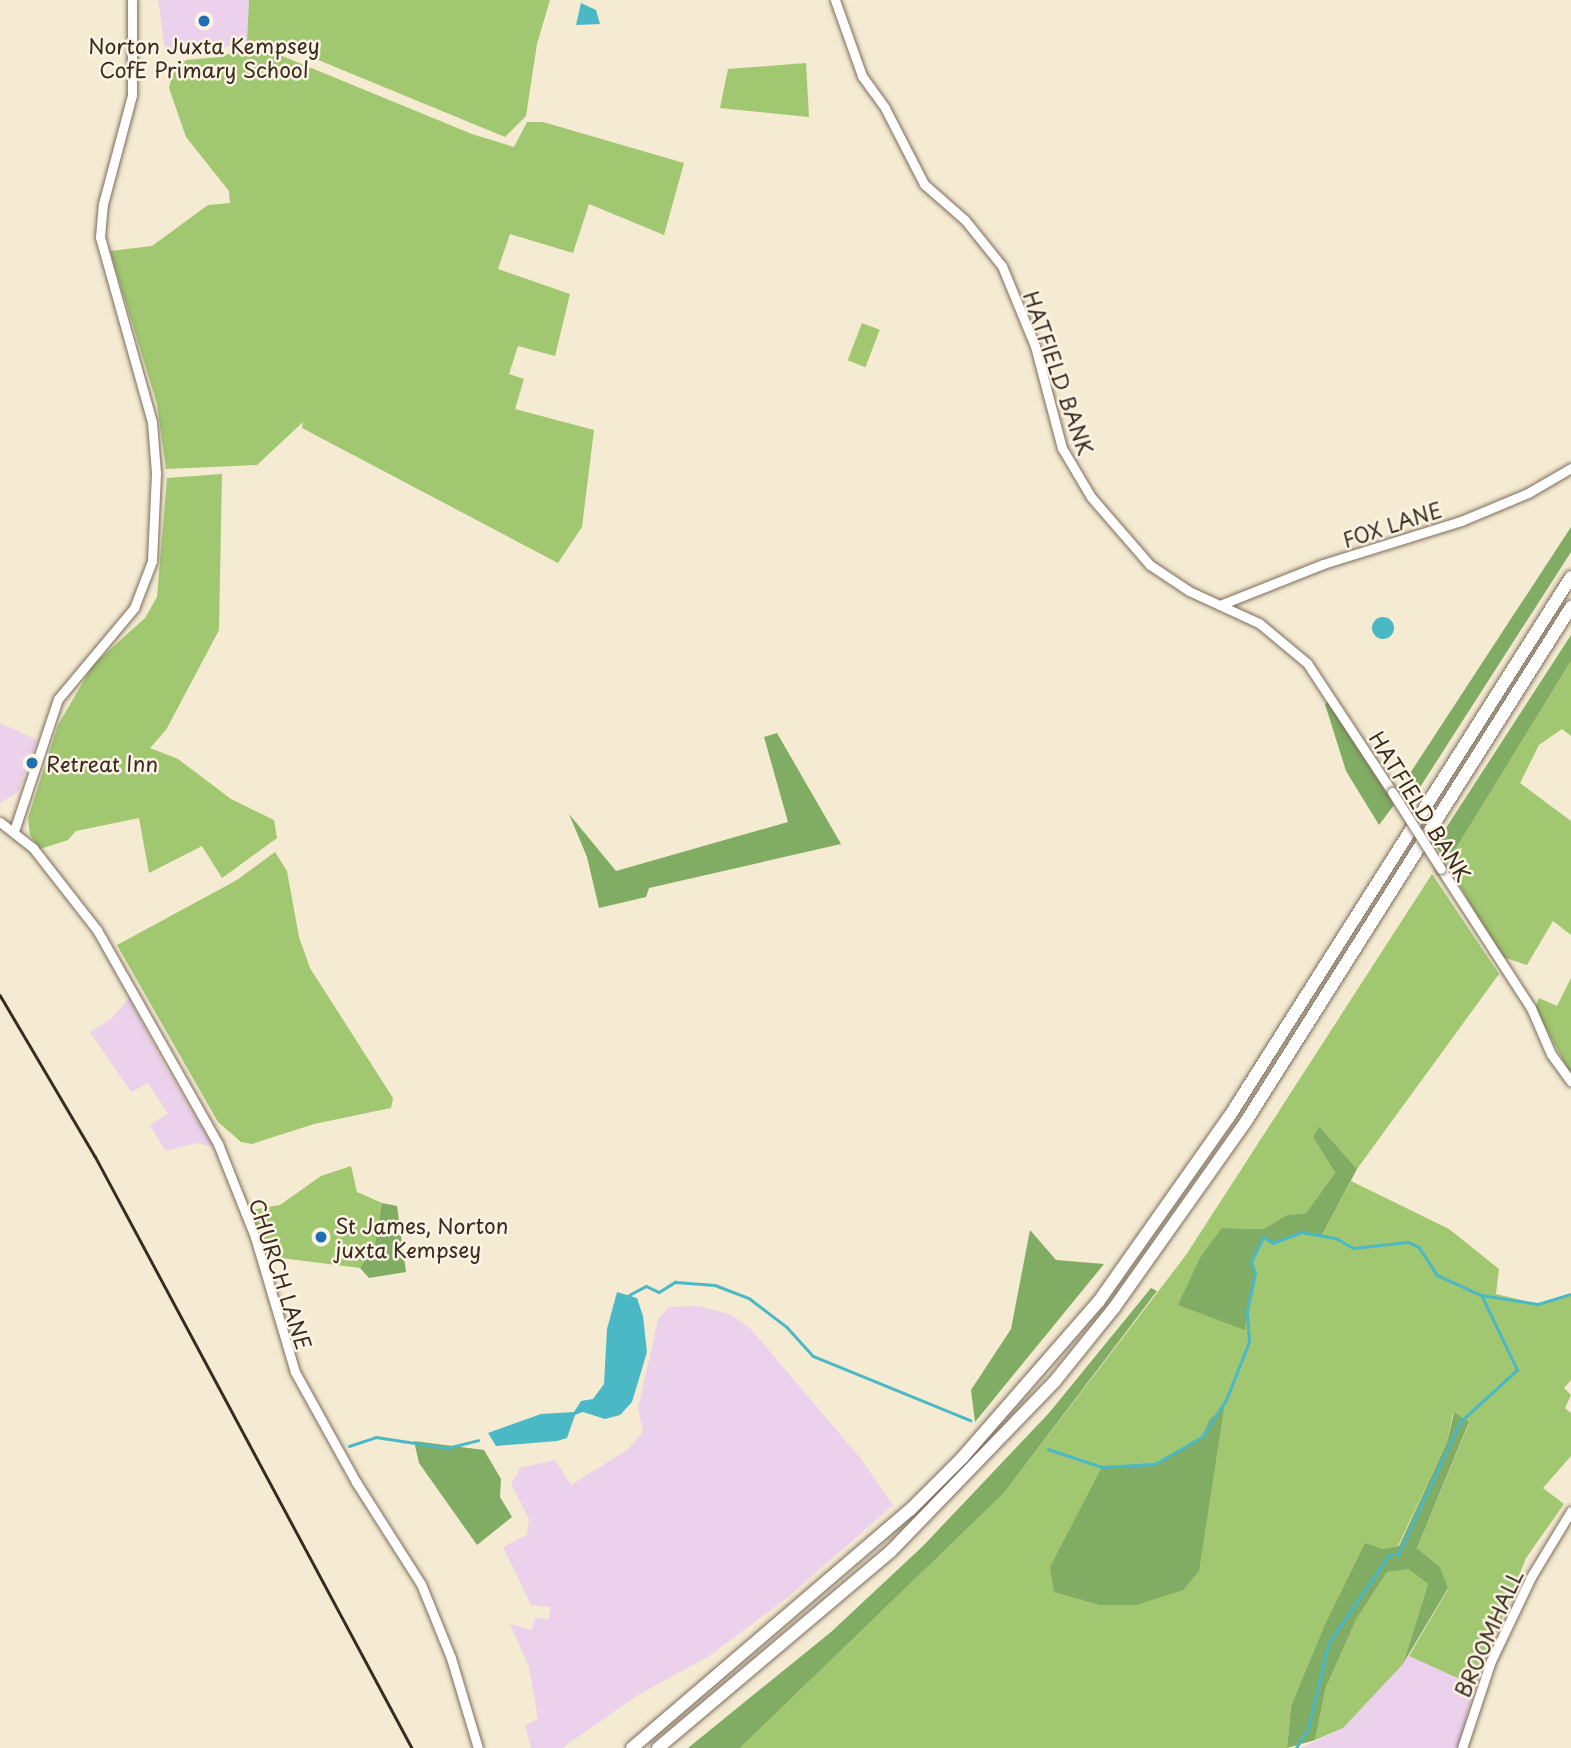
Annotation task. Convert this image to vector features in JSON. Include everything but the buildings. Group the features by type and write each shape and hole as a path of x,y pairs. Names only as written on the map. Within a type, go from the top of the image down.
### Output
{"highway":[{"path":"632,1748 910,1510 962,1458 1099,1301 1229,1117 1571,577"},
{"path":"658,1748 891,1551 1048,1390 1114,1308 1247,1120 1571,607"}],"street":[{"path":"14,831 58,699 134,608 152,561 156,473 152,422 100,237 103,204 132,95 132,0"},
{"name":"HATFIELD BANK","path":"835,0 862,76 885,108 924,184 965,220 1002,266 1035,346 1055,426 1073,471 1120,536 1150,565 1175,584 1259,624 1307,663 1531,1008 1551,1055 1571,1082"},
{"name":"FOX LANE","path":"1220,605 1323,565 1461,521 1528,493 1571,468"},
{"name":"CHURCH LANE","path":"0,822 14,831 108,948 218,1143 255,1237 295,1372 356,1482 421,1584 451,1658 478,1748"},
{"name":"BROOMHALL","path":"1462,1748 1492,1661 1531,1577 1571,1511"}],"shaded area":[{"name":"Norton Juxta Kempsey CofE Primary School","path":"158,0 249,0 247,41 204,53 165,49"},
{"path":"0,723 37,740 18,792 0,803"},
{"path":"129,998 168,1072 214,1147 196,1143 165,1151 150,1125 168,1114 148,1083 131,1092 90,1032 112,1018"},
{"path":"698,1306 729,1314 750,1328 861,1459 893,1505 788,1597 709,1656 638,1695 562,1748 531,1748 525,1726 538,1719 529,1667 510,1624 532,1630 535,1618 549,1619 550,1607 531,1605 503,1547 527,1535 529,1519 511,1484 520,1468 555,1460 571,1485 627,1450 643,1432 638,1408 658,1320 669,1307"},
{"path":"1409,1656 1475,1686 1458,1748 1301,1748 1343,1728"}],"green space":[{"path":"249,0 550,0 537,44 526,116 505,137 277,43 247,41"},
{"path":"249,47 265,49 472,134 514,147 527,122 543,122 684,163 664,235 589,204 573,253 510,234 498,269 570,294 555,356 518,346 509,374 524,379 515,409 594,430 582,527 558,563 302,428 303,422 257,465 166,469 157,404 110,251 152,246 208,205 230,203 229,191 186,137 169,88 172,75 186,60 220,57"},
{"path":"806,63 809,117 720,108 728,69"},
{"path":"862,323 880,330 865,367 848,360"},
{"path":"222,474 219,630 166,730 150,748 178,759 231,799 274,820 277,838 222,878 202,846 149,873 139,818 76,831 68,840 40,849 30,835 28,818 58,725 93,665 145,618 157,597 167,478"},
{"path":"1571,527 1571,552 1415,795 1403,784"},
{"path":"1571,635 1571,661 1447,863 1435,845"},
{"path":"1571,661 1571,736 1562,729 1539,745 1520,783 1571,821 1571,935 1553,921 1527,965 1500,956 1447,863"},
{"path":"1329,701 1394,805 1379,825 1346,771 1325,704"},
{"path":"777,733 841,844 649,888 646,897 599,908 587,857 569,814 616,871 788,822 764,737"},
{"path":"275,852 287,871 299,937 310,968 393,1098 391,1108 314,1124 252,1144 241,1142 218,1122 117,945 237,880"},
{"path":"1432,874 1499,974 1357,1169 1319,1126 1313,1137 1335,1173 1306,1213 1287,1215 1263,1229 1222,1228 1245,1330 1255,1274 1251,1262 1263,1237 1293,1237 1301,1232 1321,1237 1351,1181 1449,1229 1499,1269 1496,1294 1538,1304 1571,1294 1571,1380 1564,1388 1571,1395 1565,1408 1571,1413 1571,1456 1543,1488 1564,1504 1526,1558 1475,1686 1409,1656 1448,1589 1440,1567 1417,1548 1469,1423 1453,1413 1447,1442 1398,1546 1382,1549 1365,1544 1324,1626 1291,1706 1287,1748 740,1748 1004,1493 1186,1255"},
{"path":"1571,978 1571,1075 1535,1008 1539,998 1557,1006"},
{"path":"1319,1126 1357,1169 1321,1237 1301,1232 1273,1243 1263,1238 1251,1262 1255,1274 1245,1330 1178,1305 1201,1256 1222,1228 1263,1229 1287,1215 1306,1213 1335,1173 1313,1137"},
{"path":"351,1166 357,1192 382,1203 375,1243 360,1268 265,1256 251,1210 280,1205 321,1176"},
{"path":"382,1203 397,1206 406,1272 369,1278 360,1268 375,1243"},
{"path":"1030,1230 1056,1260 1104,1264 975,1422 971,1390 1011,1329"},
{"path":"1151,1288 1157,1291 1004,1493 740,1748 688,1748 831,1632 923,1546 1049,1413"},
{"path":"1224,1408 1199,1571 1183,1590 1136,1605 1100,1605 1054,1592 1050,1567 1102,1467 1155,1464 1202,1437 1210,1419"},
{"path":"1454,1412 1469,1422 1417,1548 1440,1567 1448,1588 1403,1664 1428,1584 1409,1569 1387,1572 1356,1619 1326,1687 1315,1740 1287,1748 1291,1706 1324,1626 1365,1543 1382,1549 1399,1546 1447,1442"},
{"path":"414,1441 484,1450 501,1479 500,1497 512,1517 477,1545 419,1463"},
{"path":"1409,1568 1428,1584 1403,1664 1343,1728 1315,1740 1326,1687 1355,1619 1387,1572"}],"water":[{"path":"581,3 596,10 600,24 576,25"},
{"path":"1383,617 1391,620 1394,628 1391,636 1383,639 1375,636 1372,628 1375,620"},
{"path":"617,1292 637,1298 643,1316 647,1352 632,1402 620,1415 605,1419 583,1412 575,1415 567,1438 496,1446 488,1433 541,1414 574,1412 581,1401 593,1399 604,1384 607,1329"}],"waterway":[{"path":"1048,1449 1102,1467 1155,1464 1202,1437 1226,1400 1249,1342 1247,1311 1255,1274 1251,1262 1263,1237 1273,1243 1301,1232 1336,1238 1353,1248 1408,1242 1419,1247 1437,1275 1481,1295 1538,1304 1571,1294"},
{"path":"629,1295 646,1286 659,1292 675,1282 715,1285 749,1298 787,1327 813,1356 970,1420"},
{"path":"1296,1748 1308,1729 1328,1644 1389,1555 1398,1555 1460,1422 1517,1370 1481,1295"},
{"path":"349,1446 376,1437 447,1448 478,1440"}],"railway":[{"path":"0,995 95,1156 412,1748"}],"place":[{"name":"Norton Juxta Kempsey CofE Primary School","path":"204,21"},
{"name":"Retreat Inn","path":"32,763"},
{"name":"St James, Norton juxta Kempsey","path":"321,1237"}]}
